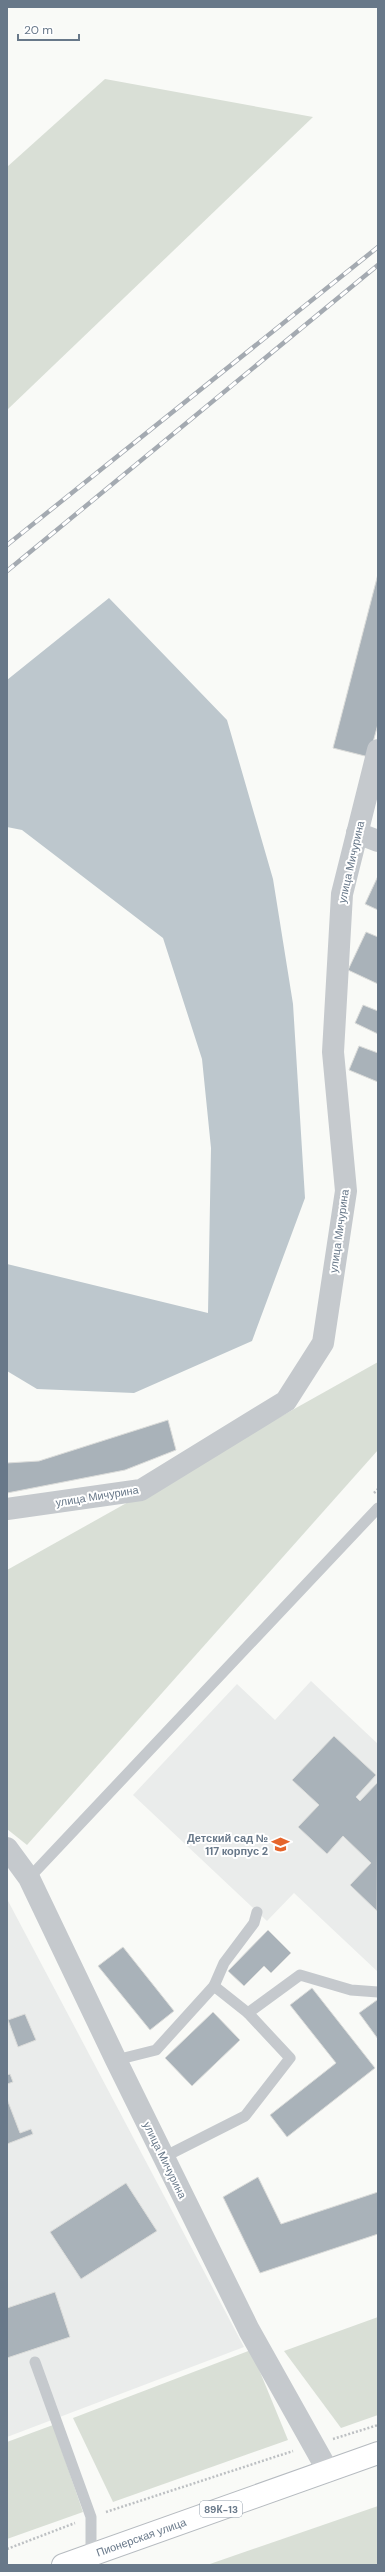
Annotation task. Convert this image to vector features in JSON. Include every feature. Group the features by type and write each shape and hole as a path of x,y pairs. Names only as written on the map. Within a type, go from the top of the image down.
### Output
{"main road":[{"name":"Пионерская улица","path":"63,2565 92,2560 378,2453"}],"street":[{"name":"улица Мичурина","path":"7,1509 141,1490 286,1401 323,1343 346,1191 333,1052 342,894 378,750"},
{"path":"357,833 378,841"},
{"name":"улица Мичурина","path":"7,1848 29,1878 116,2060 249,2330 328,2471"}],"lane":[{"path":"29,1878 378,1508"},
{"path":"116,2060 156,2050 214,1986 224,1963 254,1923 257,1912"},
{"path":"248,2013 300,1975 351,1990 378,1992"},
{"path":"164,2157 245,2116 290,2058 248,2013 214,1986"},
{"path":"35,2362 91,2517 92,2560"}],"path":[{"path":"7,2549 91,2517 313,2444 378,2425"}],"shaded area":[{"path":"105,79 313,117 7,410 7,167"},
{"path":"109,598 227,720 273,879 293,1004 305,1198 252,1341 134,1393 37,1389 7,1371 7,1264 208,1313 211,1148 202,1059 163,938 22,830 7,827 7,680"},
{"path":"378,1362 378,1450 27,1845 7,1829 7,1570"},
{"name":"Детский сад № 117 корпус 2","path":"311,1681 378,1744 378,1972 294,1893 267,1921 133,1795 237,1684 275,1720"},
{"path":"7,1899 244,2347 7,2437"},
{"path":"378,2317 378,2415 341,2428 284,2351"},
{"path":"251,2350 288,2440 113,2502 73,2418"},
{"path":"53,2425 83,2512 7,2539 7,2442"},
{"path":"378,2506 378,2565 207,2565"}],"building":[{"path":"378,574 378,724 369,757 333,748"},
{"path":"378,876 378,910 365,904"},
{"path":"366,932 378,937 378,984 348,970"},
{"path":"363,1005 378,1011 378,1034 355,1023"},
{"path":"359,1046 378,1053 378,1082 349,1070"},
{"path":"168,1420 176,1450 125,1470 7,1493 7,1463 39,1461"},
{"path":"334,1736 376,1775 356,1797 360,1801 378,1782 377,1911 350,1885 371,1863 343,1836 327,1854 298,1827 319,1805 292,1780"},
{"path":"268,1930 291,1953 271,1973 264,1966 244,1986 228,1971"},
{"path":"123,1947 174,2011 150,2030 98,1966"},
{"path":"312,1988 375,2068 287,2137 270,2115 336,2063 290,2005"},
{"path":"377,2000 378,2001 378,2039 359,2013"},
{"path":"213,2012 240,2040 192,2086 165,2058"},
{"path":"25,2014 36,2040 18,2047 8,2020"},
{"path":"10,2074 13,2082 7,2084 7,2075"},
{"path":"7,2099 20,2133 31,2129 33,2134 7,2144"},
{"path":"258,2177 281,2224 378,2192 378,2234 260,2273 223,2197"},
{"path":"126,2183 157,2231 81,2279 50,2232"},
{"path":"55,2292 70,2337 7,2358 7,2308"}],"railway":[{"path":"7,545 378,247"},
{"path":"7,571 378,265"}],"place":[{"name":"Детский сад № 117 корпус 2","path":"281,1844"}]}
